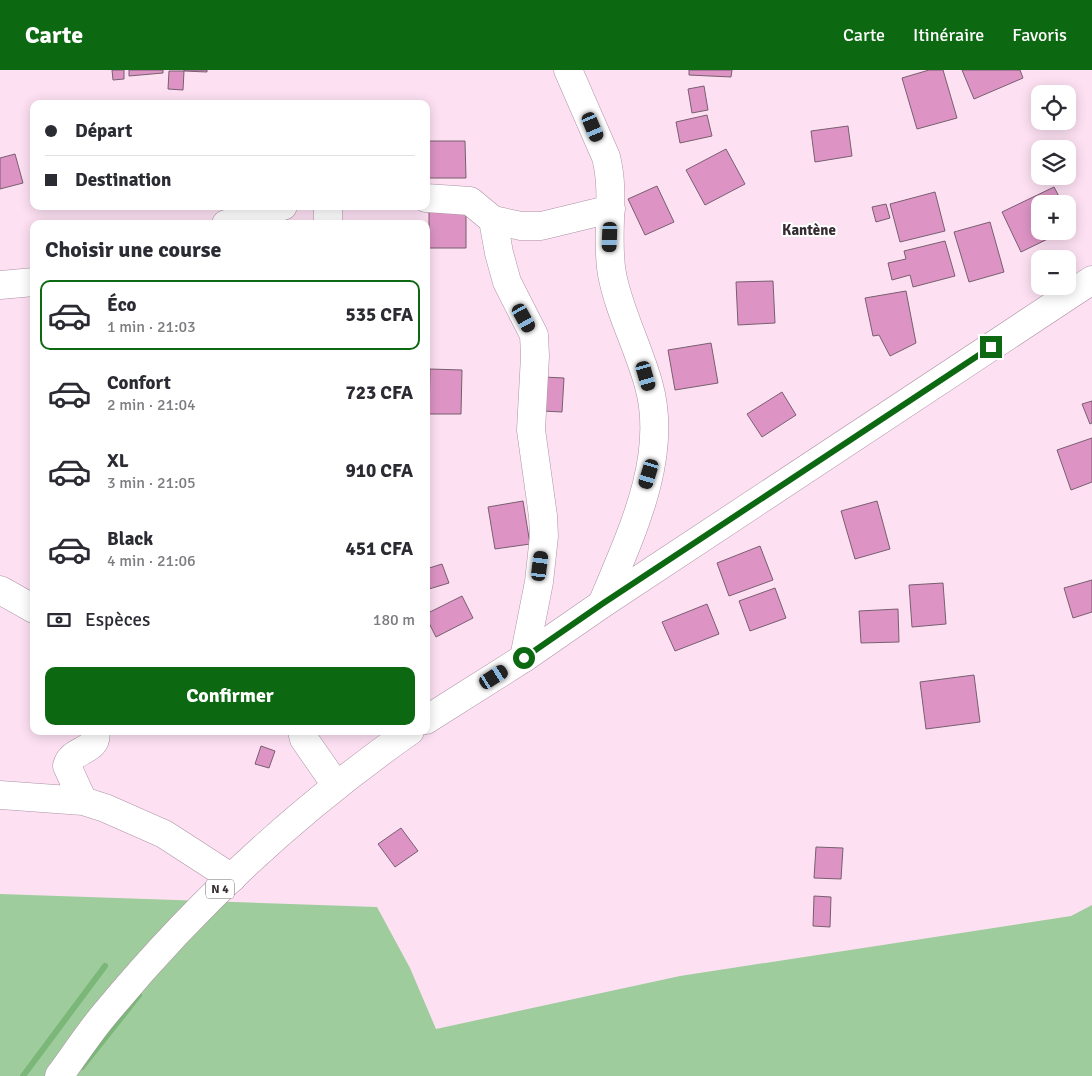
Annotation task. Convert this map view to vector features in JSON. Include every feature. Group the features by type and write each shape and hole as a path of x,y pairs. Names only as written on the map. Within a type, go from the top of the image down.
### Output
{"main road":[{"path":"568,70 606,157 610,181 609,250 612,272 615,288 650,388 655,427 654,448 649,474 634,522 602,604"},
{"path":"430,198 470,201 493,220 521,226 541,226 611,209"},
{"path":"237,220 269,210"},
{"path":"493,220 507,282 534,335 535,356 531,430 544,516 544,536 539,582 524,658"},
{"path":"0,286 30,282"},
{"path":"430,717 524,658 602,604 1091,282"},
{"path":"0,590 30,607"},
{"path":"83,801 67,766 72,756 92,746 96,740 95,735"},
{"path":"303,735 336,785"},
{"name":"N 4","path":"59,1076 104,1015 190,918 336,785 405,735"},
{"path":"0,795 83,801 137,821 164,834 232,878"}],"green space":[{"path":"0,894 377,907 410,968 436,1029 680,976 1071,916 1092,905 1092,1076 0,1076"}],"building":[{"path":"112,70 124,70 124,79 113,80"},
{"path":"129,70 163,70 163,73 129,76"},
{"path":"207,70 207,72 184,71"},
{"path":"689,70 732,70 731,77 689,75"},
{"path":"929,70 943,70 957,118 917,129 902,78"},
{"path":"962,70 1020,70 1023,78 974,99"},
{"path":"169,71 184,71 183,90 168,89"},
{"path":"704,86 708,110 692,113 688,89"},
{"path":"707,115 712,136 680,143 676,122"},
{"path":"848,126 852,156 815,162 811,131"},
{"path":"430,141 465,141 466,178 430,178"},
{"path":"726,149 745,184 705,205 686,170"},
{"path":"15,154 23,183 0,189 0,158"},
{"path":"657,186 674,222 645,235 628,199"},
{"path":"1054,187 1058,195 1037,195"},
{"path":"935,192 945,231 900,242 890,204"},
{"path":"1031,198 1031,240 1046,240 1021,252 1002,212"},
{"path":"886,204 890,218 876,222 872,207"},
{"path":"430,209 466,209 466,248 430,248"},
{"path":"990,222 1004,272 969,282 954,232"},
{"path":"945,241 955,276 913,287 910,275 892,280 888,263 906,259 904,251"},
{"path":"773,281 775,323 738,325 736,282"},
{"path":"906,291 916,343 890,356 879,335 873,336 865,298"},
{"path":"711,343 718,383 675,390 668,350"},
{"path":"430,369 462,370 461,414 430,414"},
{"path":"523,376 564,378 562,412 522,410"},
{"path":"782,392 796,415 762,437 747,414"},
{"path":"1092,401 1092,423 1090,424 1082,404"},
{"path":"1092,438 1092,482 1071,490 1057,450"},
{"path":"523,501 530,544 495,549 488,507"},
{"path":"877,501 890,549 855,559 841,511"},
{"path":"760,546 773,580 729,596 717,563"},
{"path":"442,564 449,583 430,589 430,568"},
{"path":"1092,580 1092,612 1073,618 1064,588"},
{"path":"943,583 946,624 912,627 909,585"},
{"path":"775,588 786,618 750,631 739,601"},
{"path":"462,596 473,618 436,637 430,625 430,612"},
{"path":"707,604 719,634 675,651 662,622"},
{"path":"898,609 899,642 861,643 859,611"},
{"path":"974,675 980,722 926,729 920,682"},
{"path":"261,746 275,751 269,768 255,764"},
{"path":"401,828 418,851 395,867 378,844"},
{"path":"816,847 843,848 841,879 814,878"},
{"path":"814,896 831,897 830,927 813,926"}],"waterway":[{"path":"23,1076 105,966"},
{"path":"82,1067 139,995"}],"district":[{"name":"Kantène","path":"809,230"}],"route":[{"path":"524,658 602,604 991,347"}]}
